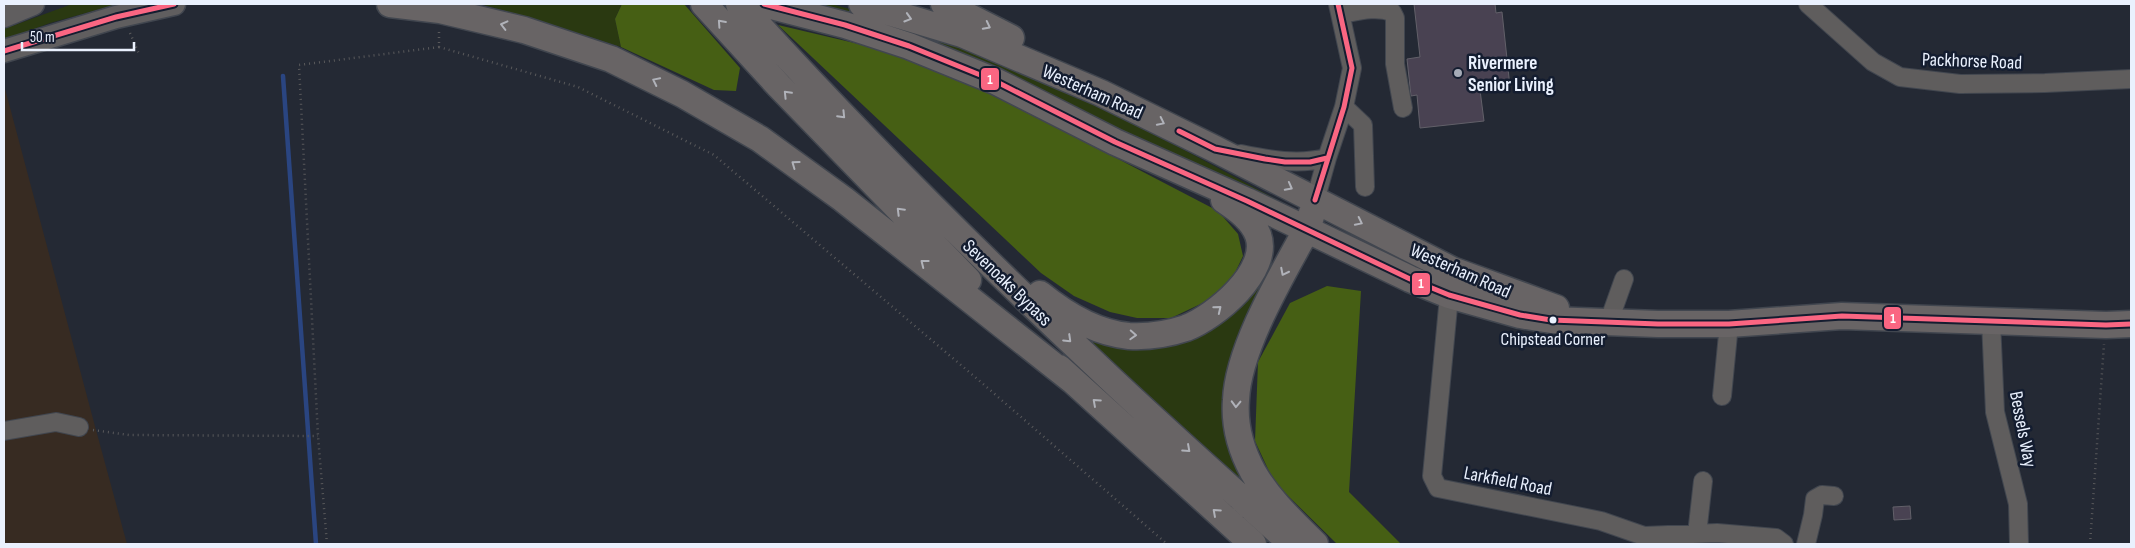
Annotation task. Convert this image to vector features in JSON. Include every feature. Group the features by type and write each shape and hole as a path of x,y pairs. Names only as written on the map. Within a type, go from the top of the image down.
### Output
{"highway":[{"path":"390,4 440,10 524,30 611,59 682,94 760,139 843,199 1072,380"},
{"name":"Sevenoaks Bypass","path":"704,4 772,79 888,199 1072,380 1253,544"},
{"name":"Sevenoaks Bypass","path":"740,4 884,157 1006,279 1091,361 1292,544"},
{"name":"Westerham Road","path":"764,4 845,25 909,46 986,78 1115,142 1307,229 1410,280 1451,283"},
{"name":"Westerham Road","path":"862,4 962,34 1101,93 1315,201 1451,283 1520,315 1552,320 1658,324 1728,324 1842,316 2106,325 2131,324"},
{"path":"944,4 1045,55 1101,93"},
{"path":"884,157 1053,304 1102,330 1129,336 1166,333 1187,328 1216,312 1229,300 1250,274 1256,263 1260,246 1258,236 1252,225 1242,213 1189,176"},
{"path":"1315,201 1307,229 1255,332 1239,377 1236,412 1240,443 1254,473 1272,500 1315,544"}],"main road":[{"path":"4,16 33,4"},
{"path":"4,51 45,37 124,15 174,4"}],"street":[{"name":"Packhorse Road","path":"1808,4 1872,62 1900,77 1960,84 2131,79"},
{"path":"1315,201 1344,107 1352,68 1340,9 1384,9 1392,12 1395,18 1395,64 1403,108"},
{"path":"1344,107 1362,125 1365,187"},
{"path":"1215,149 1285,162 1310,162 1327,158"},
{"path":"1609,321 1624,279"},
{"name":"Larkfield Road","path":"1451,283 1432,476 1438,488 1601,520 1644,536 1717,533 1776,538 1784,544"},
{"name":"Bessels Way","path":"1991,321 1995,412 2018,504 2019,544"},
{"path":"1722,396 1728,324"},
{"path":"4,431 56,422 79,427"},
{"path":"1697,534 1703,481"},
{"path":"1806,544 1814,515 1815,500 1822,495 1834,496"}],"path":[{"path":"439,48 440,10"},
{"path":"124,15 139,54"},
{"path":"326,544 318,436 299,65 439,48 578,87 714,155 982,383 1167,544"},
{"path":"2090,544 2106,325"},
{"path":"79,427 129,435 318,436"}],"shaded area":[{"path":"4,85 96,430 127,544 4,544"}],"green space":[{"path":"72,4 118,4 50,23 4,40 4,29"},
{"path":"480,4 622,4 615,19 621,47 541,21"},
{"path":"622,4 684,4 740,68 736,91 714,90 621,47 615,19"},
{"path":"804,4 831,4 906,24 1084,99 1285,204 1282,209 993,70"},
{"path":"778,25 880,49 976,85 1218,211 1238,234 1243,256 1231,281 1209,300 1171,318 1137,318 1110,312 1074,296 1041,273"},
{"path":"1268,274 1232,354 1256,499 1071,327 1189,339 1218,326 1239,309"},
{"path":"1327,286 1361,291 1349,492 1401,544 1337,544 1274,482 1255,441 1258,362 1290,303"}],"building":[{"name":"Rivermere Senior Living","path":"1414,4 1495,4 1496,13 1502,12 1510,87 1480,90 1484,121 1420,128 1417,95 1411,96 1407,59 1420,57"},
{"path":"1910,506 1911,519 1894,520 1893,507"}],"waterway":[{"path":"283,76 316,544"}],"transit line":[{"name":"1","path":"4,51 116,17 174,4"},
{"name":"1","path":"764,4 845,25 909,46 995,81 1115,142 1247,201 1410,279 1449,295 1520,315 1551,320 1658,324 1729,324 1842,316 2106,325 2131,324"},
{"name":"1","path":"1315,200 1344,107 1352,68 1338,4"},
{"name":"1","path":"1179,131 1215,149 1265,159 1285,162 1310,162 1327,158"}],"place":[{"name":"Rivermere Senior Living","path":"1458,73"},
{"name":"Chipstead Corner","path":"1553,320"}]}
